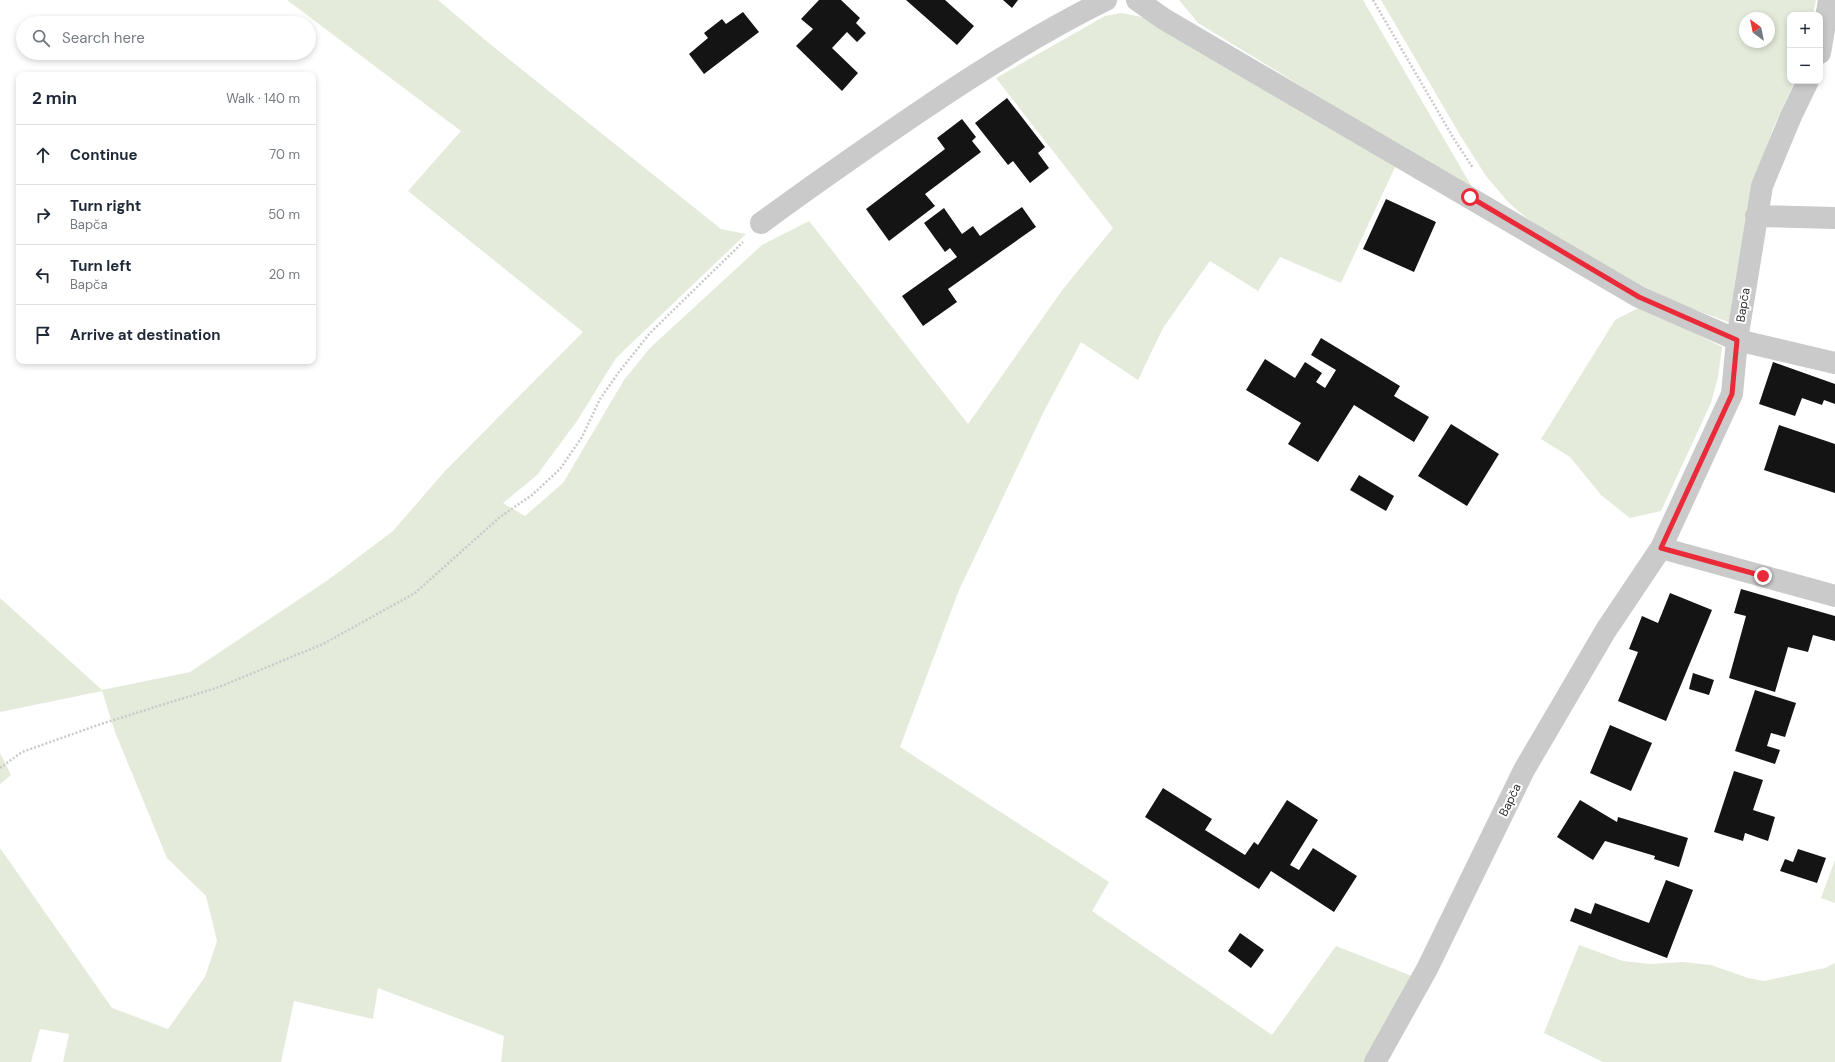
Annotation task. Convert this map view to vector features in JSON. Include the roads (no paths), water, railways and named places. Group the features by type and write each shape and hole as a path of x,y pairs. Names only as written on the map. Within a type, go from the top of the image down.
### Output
{"street":[{"path":"761,224 829,173 946,94 1029,41 1106,0"},
{"path":"1137,0 1164,19 1639,297 1737,340 1835,363"},
{"path":"1821,48 1829,0"},
{"path":"1823,58 1835,59"},
{"name":"Bapča","path":"1375,1062 1427,969 1524,770 1606,630 1661,548 1732,394 1737,340 1762,186 1771,161 1807,84"},
{"path":"1756,216 1835,218"},
{"path":"1661,548 1835,596"}]}
